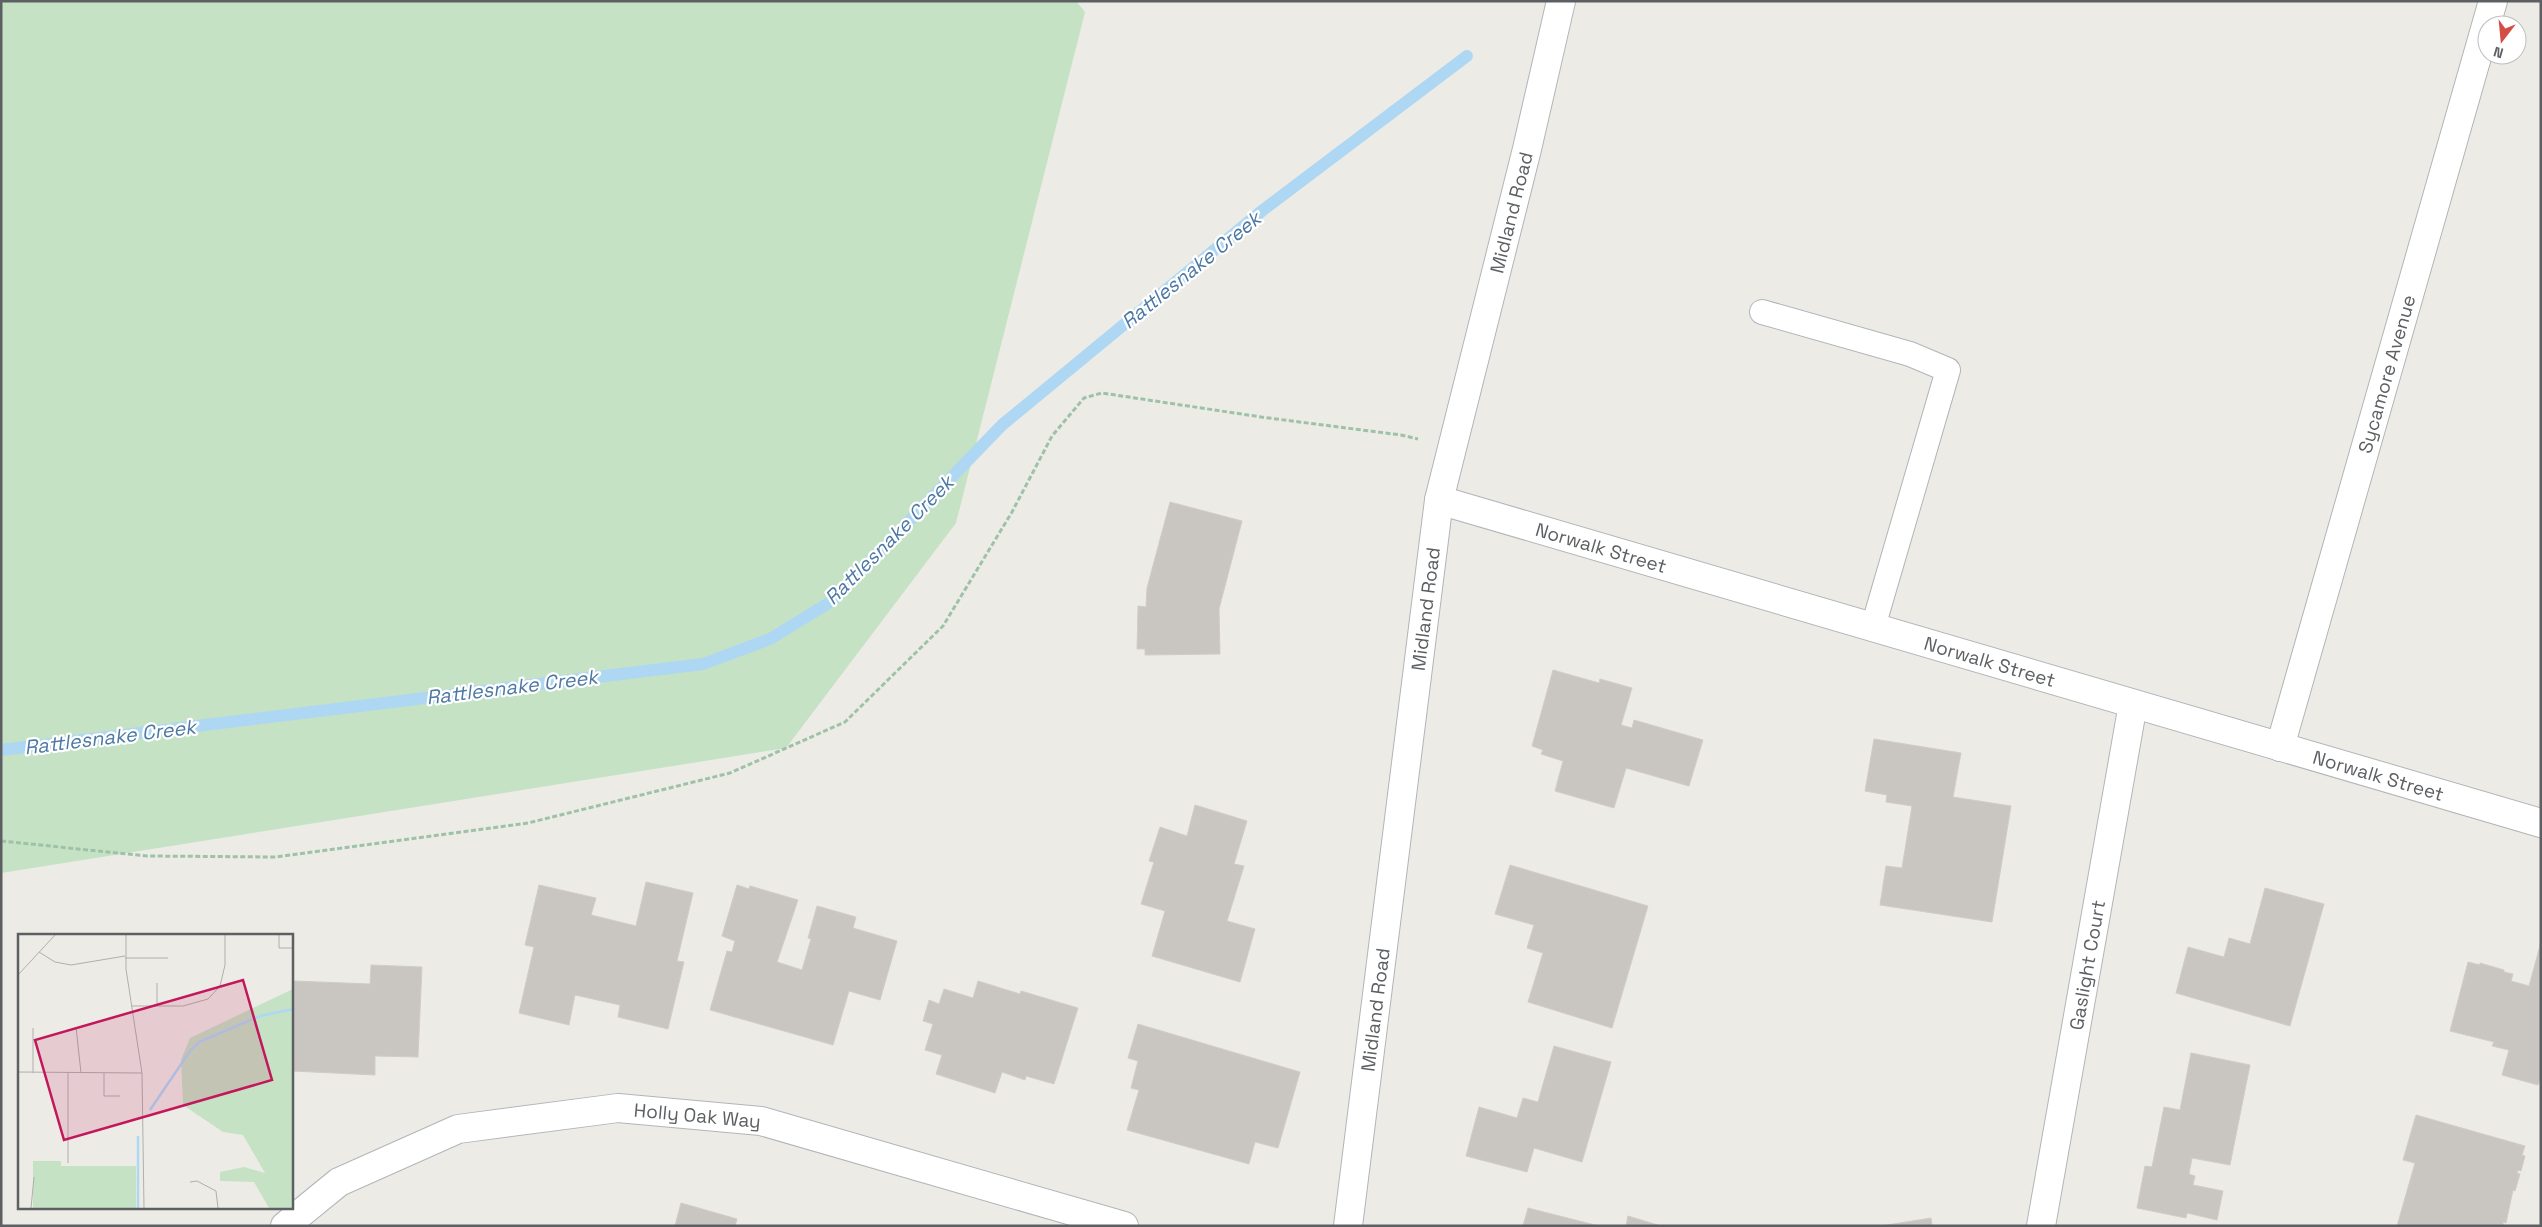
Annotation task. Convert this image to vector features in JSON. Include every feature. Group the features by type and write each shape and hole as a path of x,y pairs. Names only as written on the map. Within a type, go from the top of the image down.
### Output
{"street":[{"name":"Midland Road","path":"1348,1226 1439,500 1562,1"},
{"name":"Sycamore Avenue","path":"2280,747 2493,1"},
{"name":"Norwalk Street","path":"1439,500 2541,824"},
{"name":"Gaslight Court","path":"2041,1226 2133,704"},
{"name":"Holly Oak Way","path":"285,1226 339,1182 458,1129 618,1108 761,1121 1054,1216 1124,1226"}],"lane":[{"path":"1762,312 1910,354 1948,370 1872,627"}],"path":[{"path":"1,841 147,856 276,857 528,824 730,773 845,722 943,626 1012,512 1052,436 1084,398 1102,393 1261,418 1401,434 1452,448"}],"green space":[{"path":"1,1 1076,1 1085,12 956,523 786,748 1,873"}],"building":[{"path":"1170,502 1242,521 1219,609 1220,654 1145,655 1145,649 1137,649 1138,606 1146,607 1147,588"},
{"path":"1553,670 1599,683 1600,679 1632,688 1621,725 1632,728 1634,720 1703,740 1689,786 1626,768 1614,808 1555,791 1563,761 1541,754 1543,750 1532,746"},
{"path":"1874,739 1961,753 1953,797 2011,806 1992,922 1880,905 1886,866 1902,868 1912,806 1886,802 1887,795 1865,791"},
{"path":"1195,805 1247,821 1234,864 1244,866 1227,921 1255,929 1240,982 1152,956 1165,911 1141,904 1154,862 1149,861 1160,827 1187,836"},
{"path":"1510,865 1648,906 1612,1028 1528,1002 1543,953 1527,948 1534,925 1495,914"},
{"path":"646,882 693,893 677,961 684,962 668,1029 618,1017 620,1005 575,995 569,1025 519,1013 534,947 525,945 539,885 596,898 591,915 636,926"},
{"path":"737,885 749,889 750,886 798,900 777,962 802,970 811,939 808,938 817,906 856,917 853,928 897,941 880,1000 849,991 833,1045 710,1010 727,951 732,952 735,941 722,936"},
{"path":"2265,888 2324,904 2290,1026 2176,993 2188,947 2224,957 2229,938 2250,944"},
{"path":"2541,942 2541,1077 2538,1085 2502,1075 2509,1050 2492,1046 2494,1042 2450,1031 2468,962 2480,965 2480,963 2504,970 2504,972 2513,974 2511,981 2529,986"},
{"path":"371,965 422,967 418,1057 375,1056 375,1075 292,1071 294,981 370,984"},
{"path":"978,981 1020,994 1021,991 1078,1008 1054,1084 1026,1076 1025,1080 1002,1072 995,1093 936,1074 942,1055 925,1050 933,1024 923,1021 929,1000 939,1004 944,989 973,998"},
{"path":"1138,1024 1300,1072 1278,1148 1255,1142 1249,1164 1127,1130 1139,1090 1131,1088 1138,1061 1128,1058"},
{"path":"1554,1046 1611,1062 1582,1162 1534,1148 1527,1172 1466,1156 1479,1107 1517,1118 1523,1098 1538,1102"},
{"path":"2191,1053 2250,1065 2230,1165 2192,1158 2189,1174 2195,1176 2193,1185 2223,1191 2217,1220 2187,1213 2186,1218 2137,1208 2145,1166 2152,1167 2164,1107 2180,1110"},
{"path":"2416,1115 2525,1146 2522,1155 2525,1156 2521,1171 2518,1170 2517,1173 2520,1174 2515,1191 2513,1190 2506,1223 2503,1222 2505,1226 2397,1226 2415,1163 2403,1160"},
{"path":"681,1203 737,1219 735,1226 675,1226"},
{"path":"1528,1208 1599,1226 1523,1226"},
{"path":"1628,1216 1661,1226 1626,1226"},
{"path":"1931,1218 1932,1226 1881,1226"}],"waterway":[{"name":"Rattlesnake Creek","path":"1,750 703,664 770,639 832,601 1002,425 1263,210 1467,56"}]}
